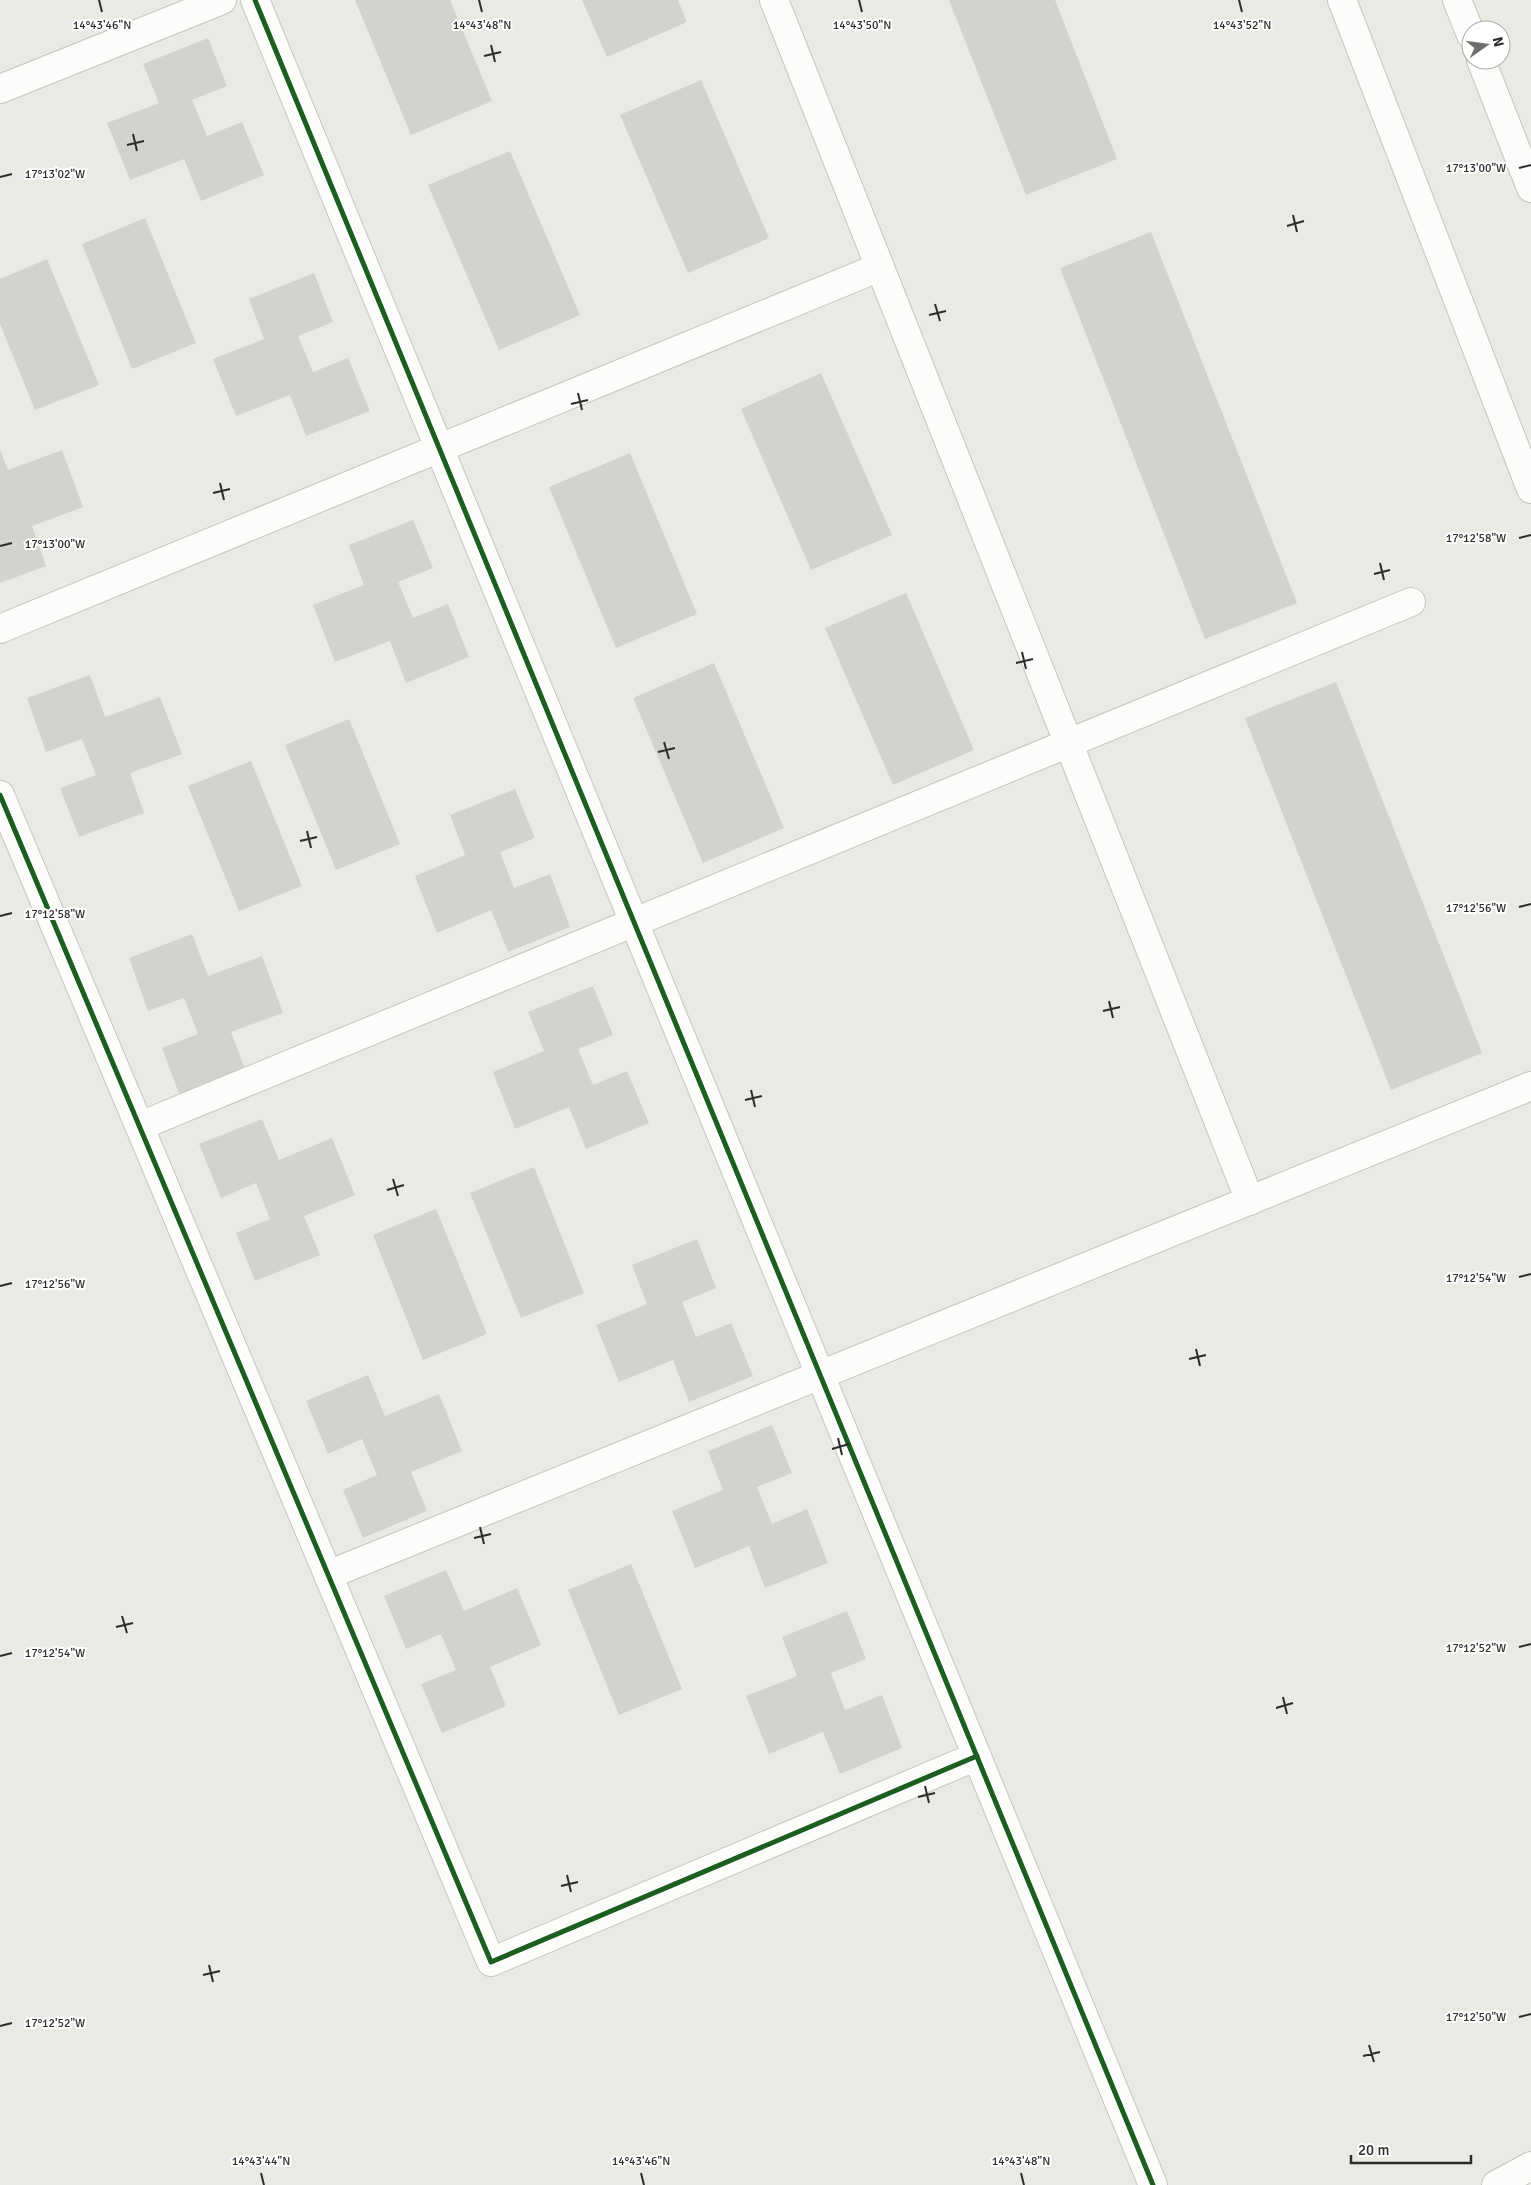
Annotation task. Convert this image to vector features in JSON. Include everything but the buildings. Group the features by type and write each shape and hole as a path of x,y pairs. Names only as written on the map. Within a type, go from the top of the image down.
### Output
{"street":[{"path":"0,89 222,0"},
{"path":"255,0 1153,2185"},
{"path":"774,0 1250,1200"},
{"path":"1342,0 1531,489"},
{"path":"1457,0 1465,20"},
{"path":"1485,70 1531,188"},
{"path":"0,629 880,267"},
{"path":"140,1126 1411,602"},
{"path":"0,795 491,1962 977,1756"},
{"path":"328,1576 1531,1086"},
{"path":"1496,2185 1531,2166"}],"cycle path":[{"path":"255,0 1153,2185"},
{"path":"0,795 491,1962 977,1756"}]}
